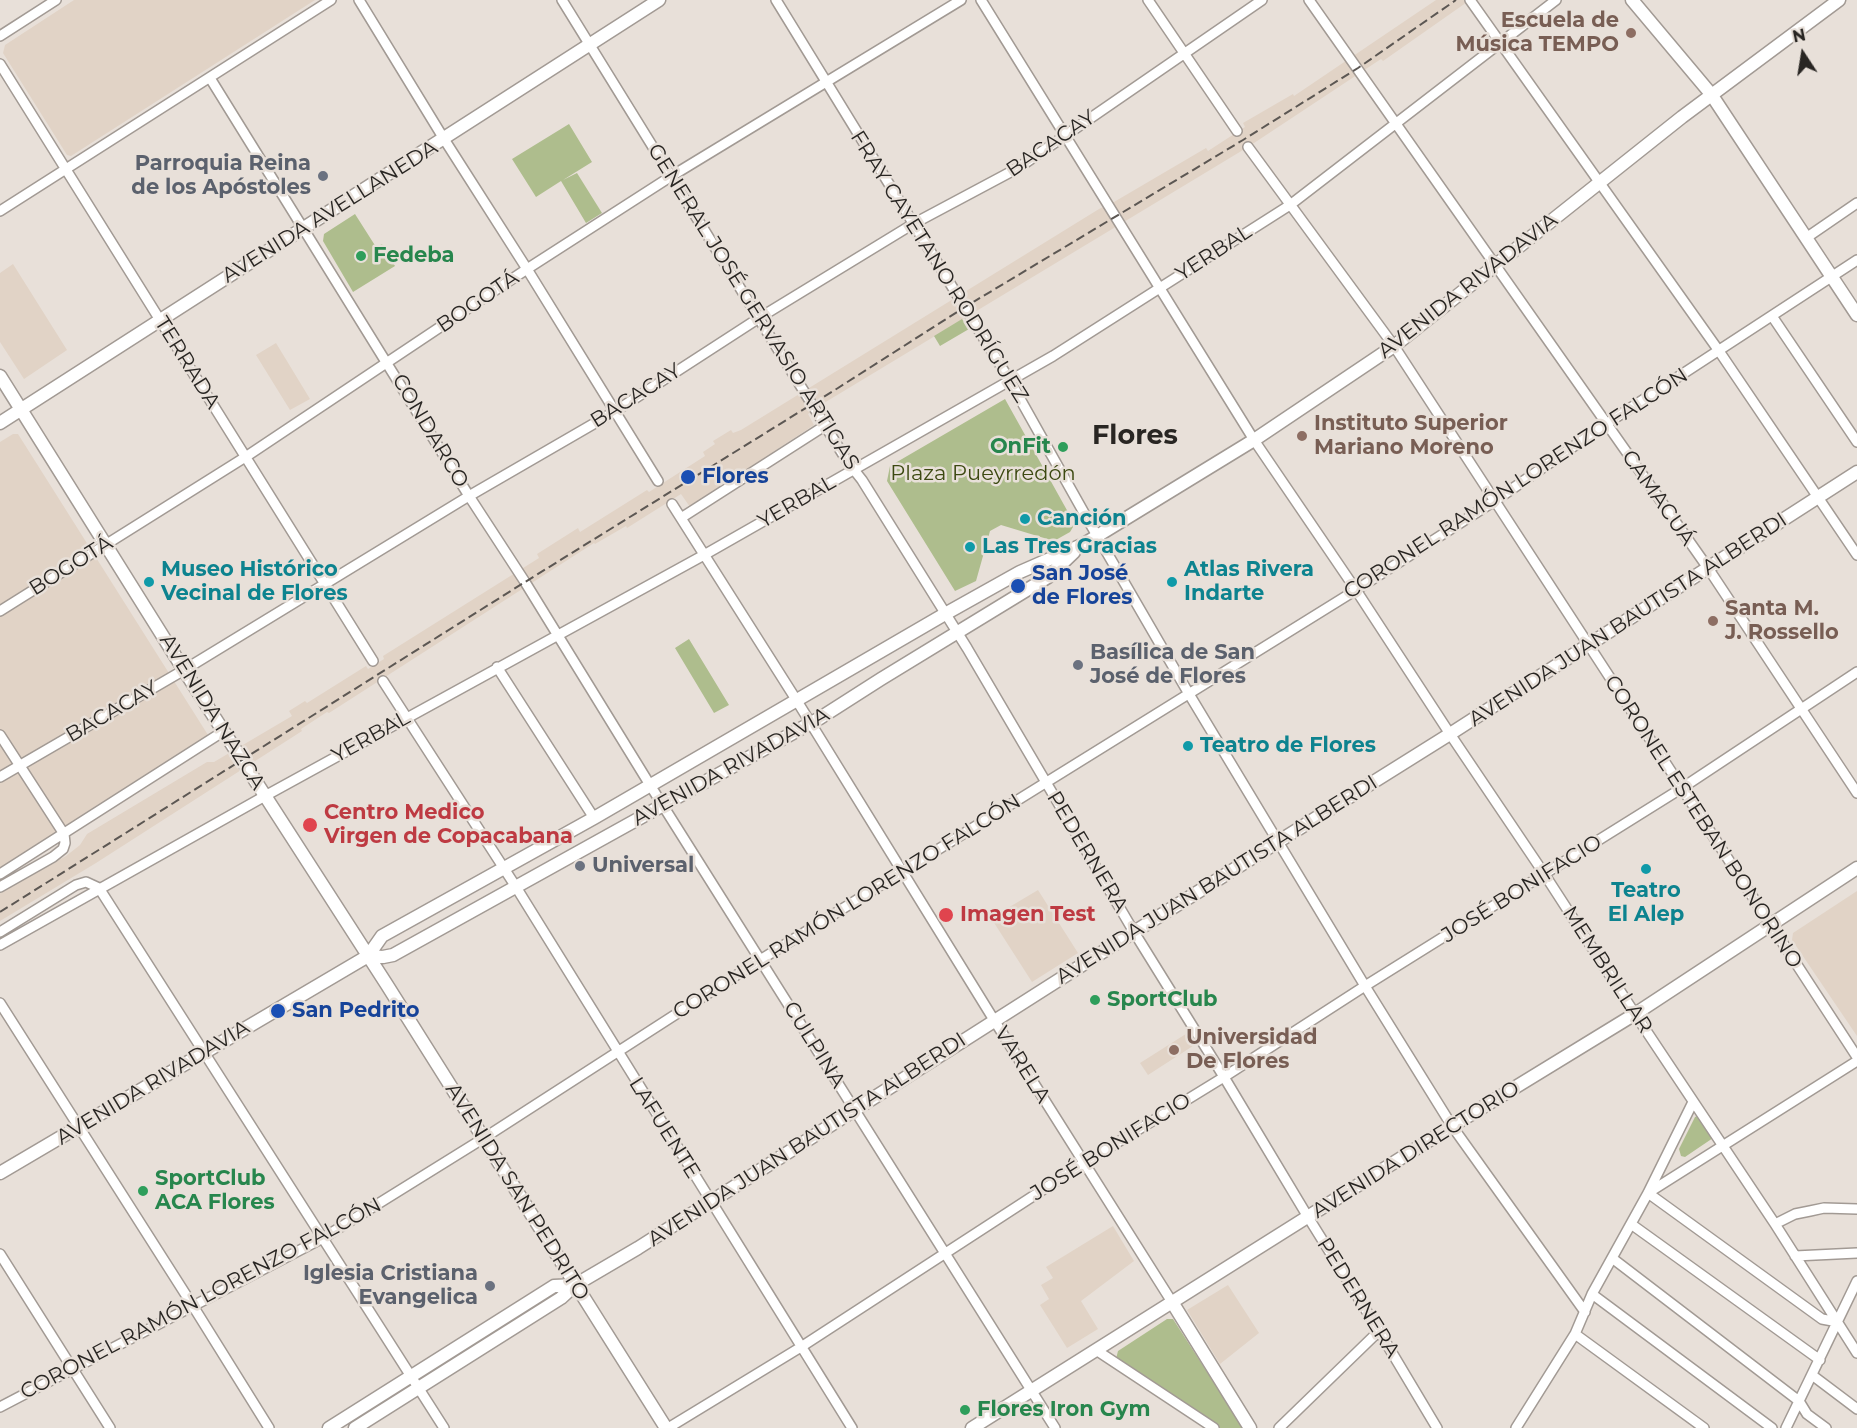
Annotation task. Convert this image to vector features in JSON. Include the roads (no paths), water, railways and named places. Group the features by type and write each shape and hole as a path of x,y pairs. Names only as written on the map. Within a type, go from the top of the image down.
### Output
{"main road":[{"name":"AVENIDA AVELLANEDA","path":"0,423 660,0"},
{"path":"1632,0 1712,94 1857,315"},
{"name":"AVENIDA RIVADAVIA","path":"0,1173 368,956 382,936 594,818 1020,572 1097,537 1254,440 1394,346 1712,94 1839,0"},
{"name":"AVENIDA NAZCA","path":"0,376 184,670 368,956"},
{"name":"AVENIDA JUAN BAUTISTA ALBERDI","path":"355,1428 561,1298 575,1285 638,1248 994,1020 1450,734 1857,472"},
{"name":"AVENIDA RIVADAVIA","path":"368,956 393,955 828,713 1048,577 1079,547"},
{"name":"AVENIDA DIRECTORIO","path":"972,1428 1452,1126 1635,1014 1857,868"},
{"name":"AVENIDA SAN PEDRITO","path":"368,956 667,1428"},
{"name":"AVENIDA JUAN BAUTISTA ALBERDI","path":"329,1428 554,1286 575,1285"},
{"name":"VARELA","path":"1172,1302 1250,1428"}],"street":[{"path":"0,36 56,0"},
{"path":"0,211 331,0"},
{"path":"358,0 658,481"},
{"name":"GENERAL JOSÉ GERVASIO ARTIGAS","path":"562,0 670,177 945,614"},
{"name":"FRAY CAYETANO RODRÍGUEZ","path":"776,0 1010,381 1097,537 1189,694 1365,986 1452,1126 1586,1312"},
{"name":"BOGOTÁ","path":"0,611 247,456 670,177 961,0"},
{"name":"MEMBRILLAR","path":"981,0 1254,440 1545,875 1775,1224 1857,1353"},
{"path":"1148,0 1237,131"},
{"name":"BACACAY","path":"0,777 184,670 469,496 614,412 759,318 913,224 1018,168 1262,0"},
{"name":"CAMACUÁ","path":"1309,0 1708,568 1857,793"},
{"path":"1470,0 1499,44 1719,351 1857,555"},
{"name":"YERBAL","path":"0,945 406,717 704,555 1053,356 1290,205 1556,0"},
{"name":"TERRADA","path":"0,64 247,456 373,662"},
{"name":"CONDARCO","path":"210,78 650,785"},
{"name":"CORONEL ESTEBAN BONORINO","path":"1248,147 1394,346 1857,1059"},
{"path":"1806,238 1857,203"},
{"name":"CORONEL RAMÓN LORENZO FALCÓN","path":"0,1407 323,1238 618,1053 760,960 1356,590 1496,500 1606,424 1857,260"},
{"path":"1772,316 1857,442"},
{"path":"681,518 826,425"},
{"name":"VARELA","path":"672,504 1172,1302"},
{"name":"PEDERNERA","path":"945,614 1134,932 1437,1428"},
{"path":"497,668 594,818"},
{"name":"JOSÉ BONIFACIO","path":"667,1428 801,1347 1084,1163 1682,788 1857,672"},
{"path":"383,681 503,868"},
{"path":"0,874 224,731"},
{"path":"0,735 64,834 65,843 63,849 58,853 0,887"},
{"name":"CULPINA","path":"650,785 1055,1428"},
{"name":"LAFUENTE","path":"503,868 852,1428"},
{"path":"0,932 75,885 86,882 99,888 444,1428"},
{"path":"0,1004 194,1306 269,1428"},
{"path":"1648,1193 1857,1059"},
{"path":"1516,1428 1575,1334 1592,1294 1648,1193 1694,1102"},
{"path":"1648,1193 1822,1319 1838,1322"},
{"path":"1775,1224 1810,1210 1857,1209"},
{"path":"1630,1224 1820,1360"},
{"path":"1795,1256 1857,1253"},
{"path":"0,1254 110,1428"},
{"path":"1612,1258 1799,1401 1807,1414 1826,1428"},
{"path":"1786,1428 1856,1287"},
{"path":"1592,1294 1772,1428"},
{"path":"1279,1428 1379,1331"},
{"path":"1575,1334 1704,1428"},
{"path":"1096,1350 1214,1428"},
{"path":"1812,1375 1857,1409"}],"railway":[{"path":"0,912 965,307 1358,68 1456,0"}],"place":[{"name":"Escuela de Música TEMPO","path":"1631,33"},
{"name":"Parroquia Reina de los Apóstoles","path":"323,176"},
{"name":"Fedeba","path":"361,256"},
{"name":"Instituto Superior Mariano Moreno","path":"1302,436"},
{"name":"OnFit","path":"1063,447"},
{"name":"Flores","path":"688,477"},
{"name":"Canción","path":"1025,519"},
{"name":"Las Tres Gracias","path":"970,547"},
{"name":"Museo Histórico Vecinal de Flores","path":"149,582"},
{"name":"Atlas Rivera Indarte","path":"1172,582"},
{"name":"San José de Flores","path":"1018,586"},
{"name":"Santa M. J. Rossello","path":"1713,621"},
{"name":"Basílica de San José de Flores","path":"1078,665"},
{"name":"Teatro de Flores","path":"1188,746"},
{"name":"Centro Medico Virgen de Copacabana","path":"310,825"},
{"name":"Universal","path":"580,866"},
{"name":"Teatro El Alep","path":"1646,869"},
{"name":"Imagen Test","path":"946,915"},
{"name":"SportClub","path":"1095,1000"},
{"name":"San Pedrito","path":"278,1011"},
{"name":"Universidad De Flores","path":"1174,1050"},
{"name":"SportClub ACA Flores","path":"143,1191"},
{"name":"Iglesia Cristiana Evangelica","path":"490,1286"},
{"name":"Flores Iron Gym","path":"965,1410"}],"district":[{"name":"Flores","path":"1135,436"}],"park label":[{"name":"Plaza Pueyrredón","path":"983,474"}]}
